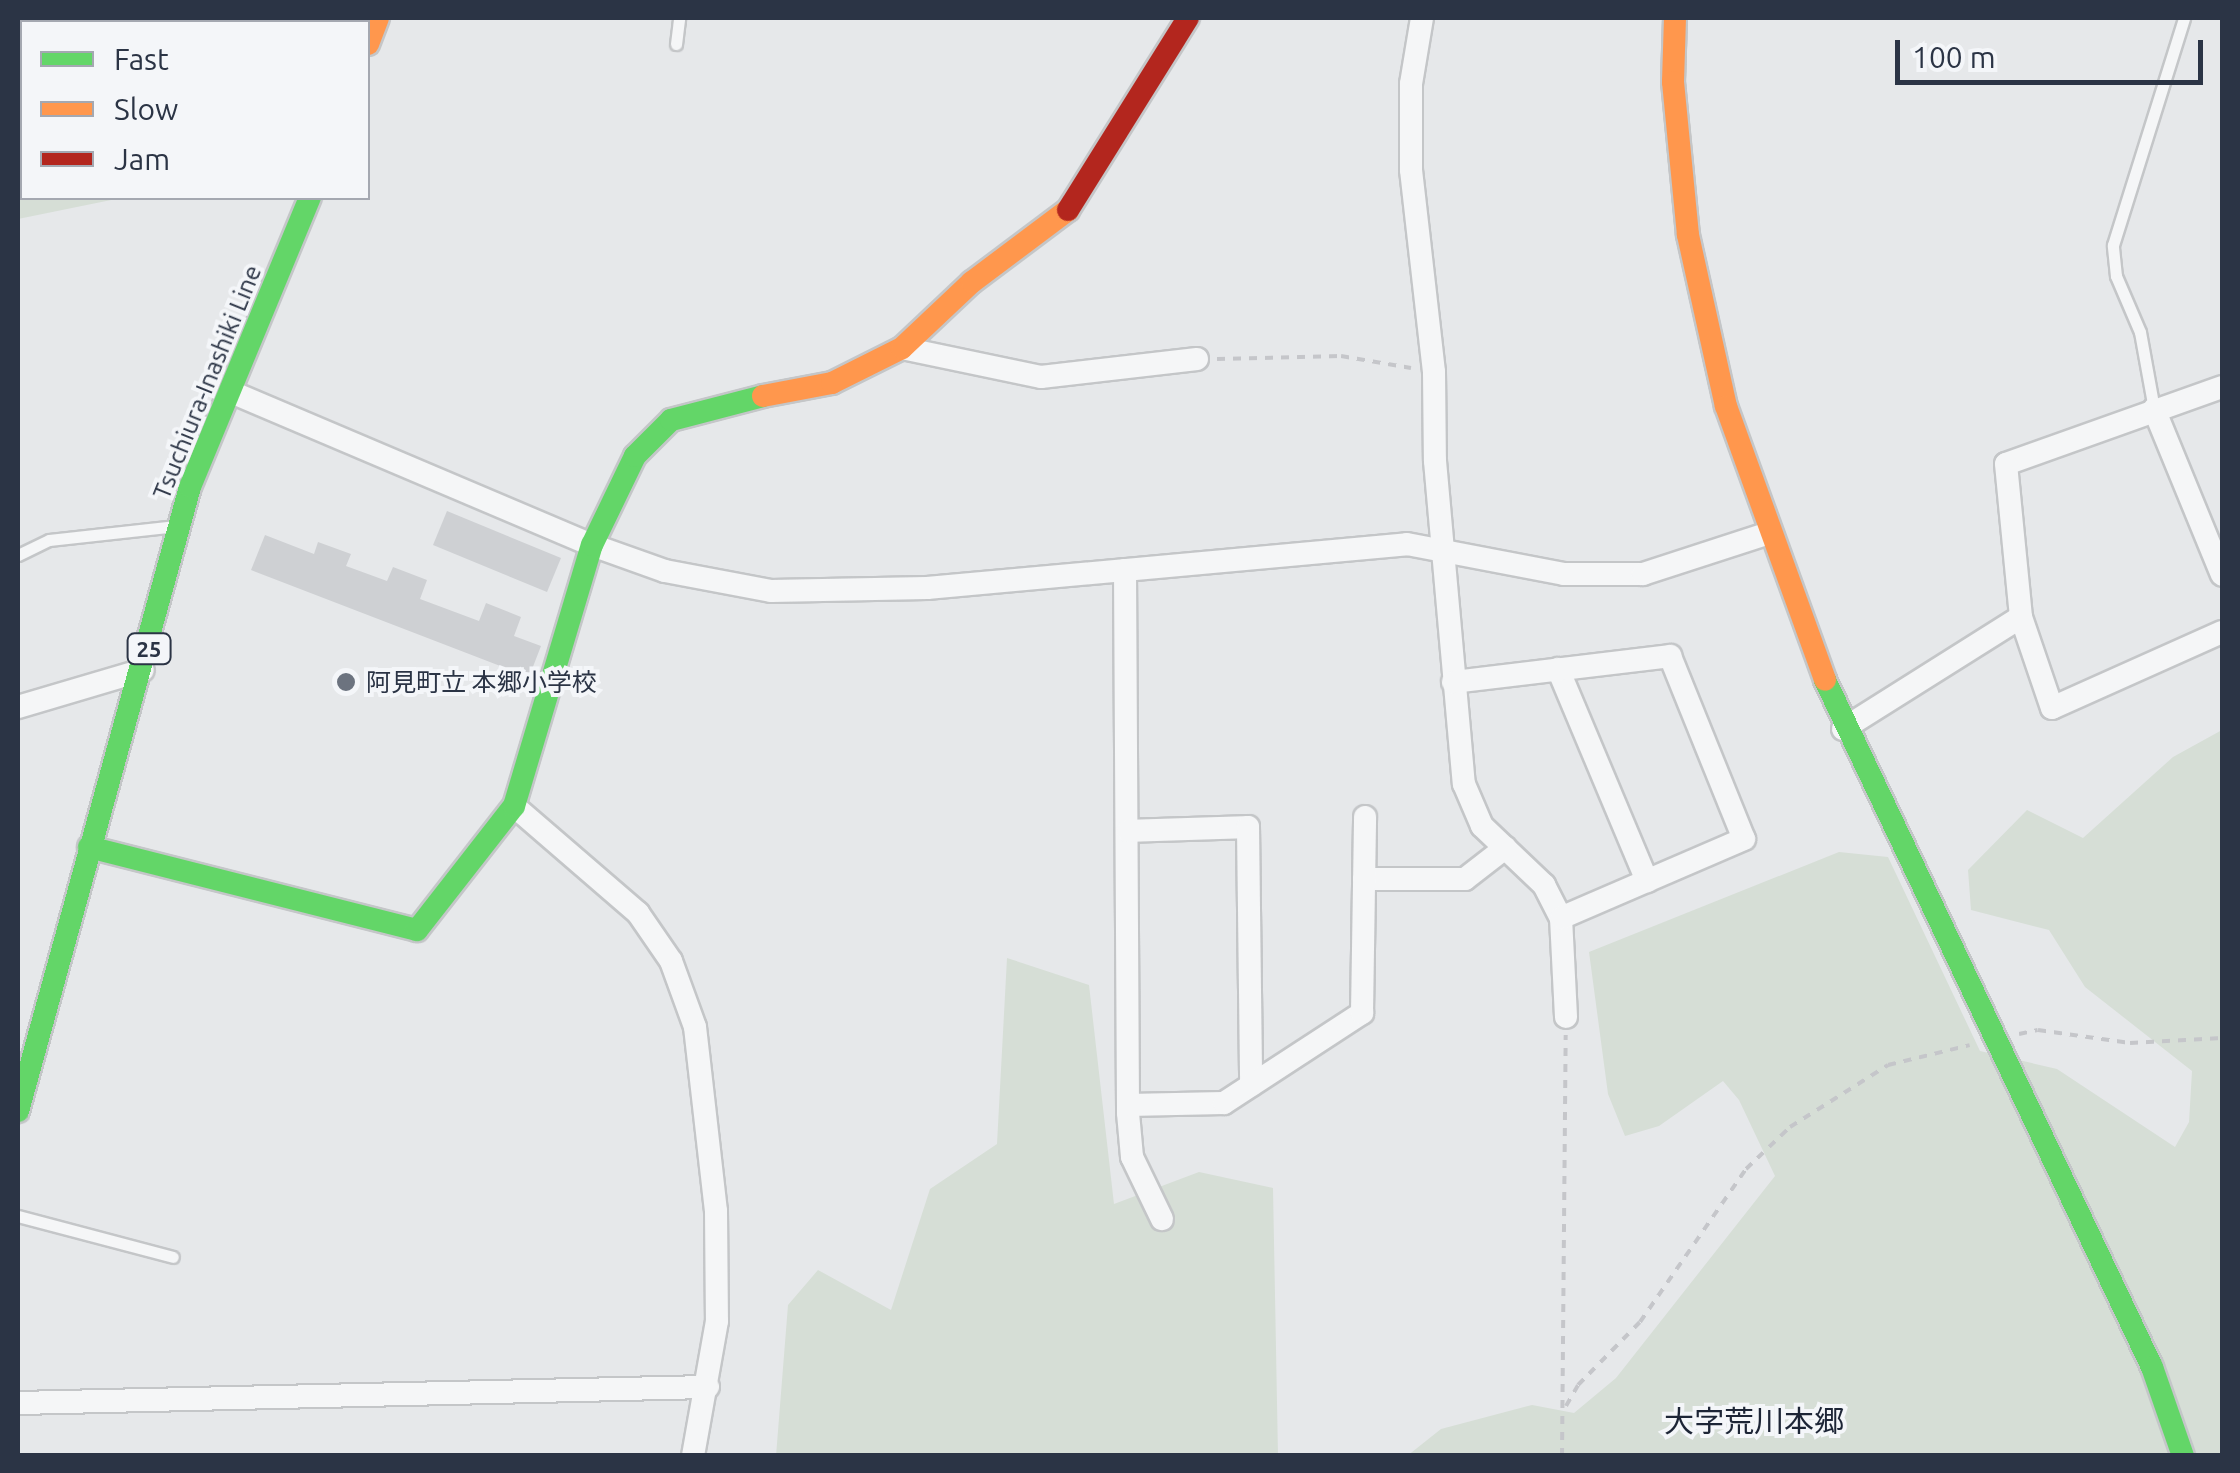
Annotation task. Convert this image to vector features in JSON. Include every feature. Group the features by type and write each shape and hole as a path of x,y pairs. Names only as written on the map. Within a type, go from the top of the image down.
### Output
{"street":[{"path":"89,847 417,930 514,806 592,545 635,456 671,420 703,407 832,383 902,348 972,282 1057,224 1096,174 1188,18"},
{"path":"1422,18 1411,84 1411,170 1434,372 1453,682 1464,784 1482,826 1544,886 1561,918 1566,1017"},
{"path":"1675,18 1673,82 1688,235 1726,406 1768,533 1843,729 2152,1367 2183,1456"},
{"name":"Tsuchiura-Inashiki Line","path":"18,1110 180,526 309,200"},
{"path":"902,348 1041,377 1197,359"},
{"path":"2222,387 2154,408 2006,464 2022,616 2052,708 2222,632"},
{"path":"231,392 592,545 665,571 772,591 928,588 1407,544 1564,574 1643,574 1768,533"},
{"path":"2154,408 2222,576"},
{"path":"1125,570 1128,1105 1132,1157 1162,1218"},
{"path":"1843,729 2022,616"},
{"path":"1453,682 1670,656 1744,839 1561,918"},
{"path":"1558,669 1647,880"},
{"path":"18,707 143,670"},
{"path":"514,806 638,913 671,961 695,1026 716,1211 717,1320 708,1387 692,1456"},
{"path":"1128,1105 1224,1103 1362,1013 1365,817"},
{"path":"1128,831 1248,827 1252,1085"},
{"path":"1364,879 1465,879 1505,848"},
{"path":"18,1403 708,1387"}],"lane":[{"path":"676,44 679,18"},
{"path":"2154,408 2113,245 2184,18"},
{"path":"18,555 49,540 180,526"},
{"path":"18,1216 173,1256"}],"path":[{"path":"1197,359 1341,356 1434,372"},
{"path":"1562,1456 1566,1406 1566,1017"},
{"path":"1566,1406 1578,1385 1640,1322 1746,1169 1790,1127 1888,1065 2038,1030 2130,1043 2222,1038"}],"shaded area":[{"path":"18,18 174,18 20,20 20,200 111,200 18,219"},
{"path":"2222,730 2222,1455 1407,1456 1441,1429 1532,1405 1574,1413 1616,1378 1775,1176 1739,1100 1723,1081 1659,1126 1625,1136 1608,1094 1589,952 1839,852 1888,857 1980,1051 2057,1069 2175,1147 2189,1122 2192,1071 2085,987 2049,930 1971,910 1968,870 2027,810 2083,838 2173,757"},
{"path":"1007,958 1089,985 1114,1204 1199,1172 1273,1188 1278,1455 776,1456 788,1305 818,1270 891,1310 930,1189 997,1144"}],"building":[{"path":"447,511 561,558 547,592 433,545"},
{"path":"265,535 314,554 318,542 351,554 346,566 387,581 393,567 427,580 420,599 479,621 486,603 521,617 514,636 541,646 529,677 251,570"}],"traffic: fast":[{"path":"18,1111 190,487 309,200"},
{"path":"89,847 417,930 514,806 592,545 635,456 671,420 763,396"},
{"path":"1825,680 2152,1367 2183,1456"}],"traffic: slow":[{"path":"370,39 378,18"},
{"path":"1675,18 1673,82 1688,235 1726,406 1825,680"},
{"path":"763,396 832,383 902,348 972,282 1068,210"}],"traffic: jam":[{"path":"1068,210 1188,18"}],"place":[{"name":"阿見町立 本郷小学校","path":"346,682"}],"district":[{"name":"大字荒川本郷","path":"1754,1421"}]}
